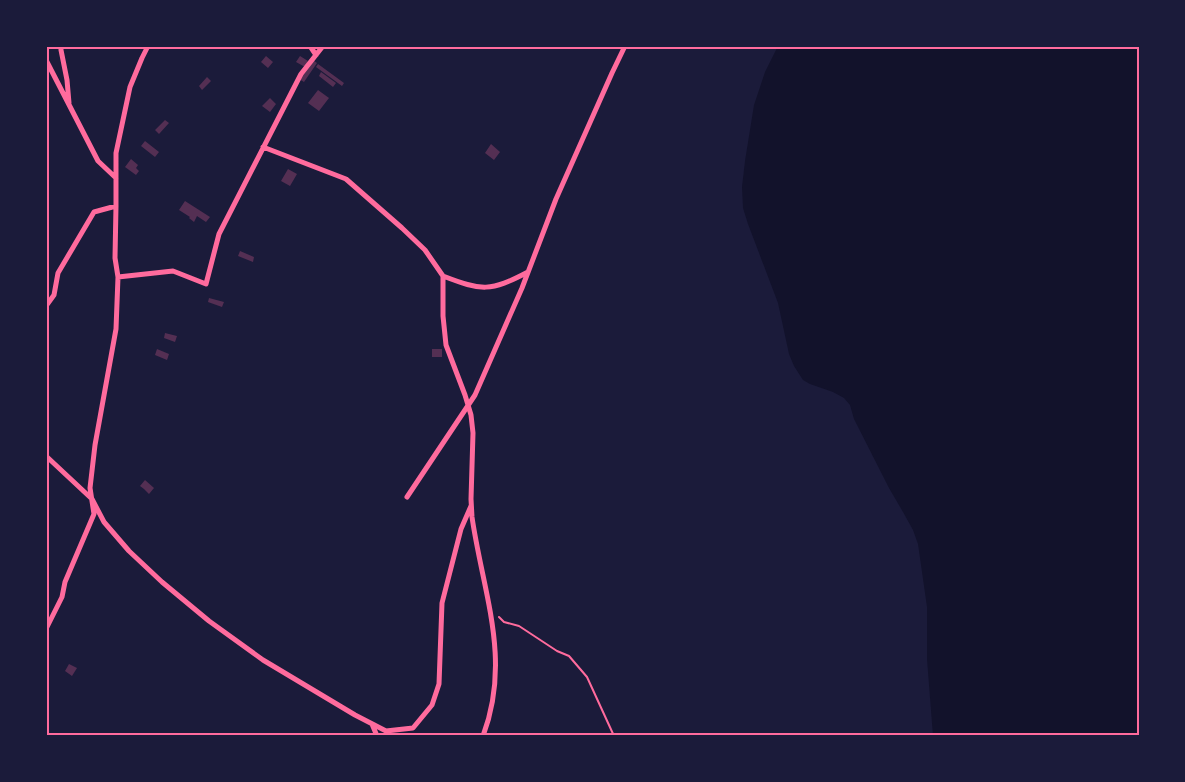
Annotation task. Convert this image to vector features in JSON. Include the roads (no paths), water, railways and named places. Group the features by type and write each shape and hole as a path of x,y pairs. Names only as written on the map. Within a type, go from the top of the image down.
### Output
{"street":[{"path":"61,46 60,50 67,80 69,106"},
{"path":"46,630 62,597 66,582 94,514 90,488 94,445 116,329 118,277 115,258 116,153 130,87 148,46"},
{"path":"310,46 316,55"},
{"path":"118,277 173,271 206,284 219,234 301,74 323,46"},
{"path":"407,497 475,395 528,272 556,199 625,46"},
{"path":"46,60 98,161 116,178"},
{"path":"263,147 346,179 425,250 443,276 466,285 485,288 504,283 528,272"},
{"path":"46,306 54,296 58,273 94,212 116,206"},
{"path":"443,276 443,316 446,345 473,424 471,506 473,528 494,633 496,657 495,682 492,706 483,736"},
{"path":"46,456 92,499 104,522 129,551 162,582 209,621 263,660 355,715 386,731 413,728 432,705 439,684 442,603 461,529 471,506"},
{"path":"372,724 377,736"}]}
